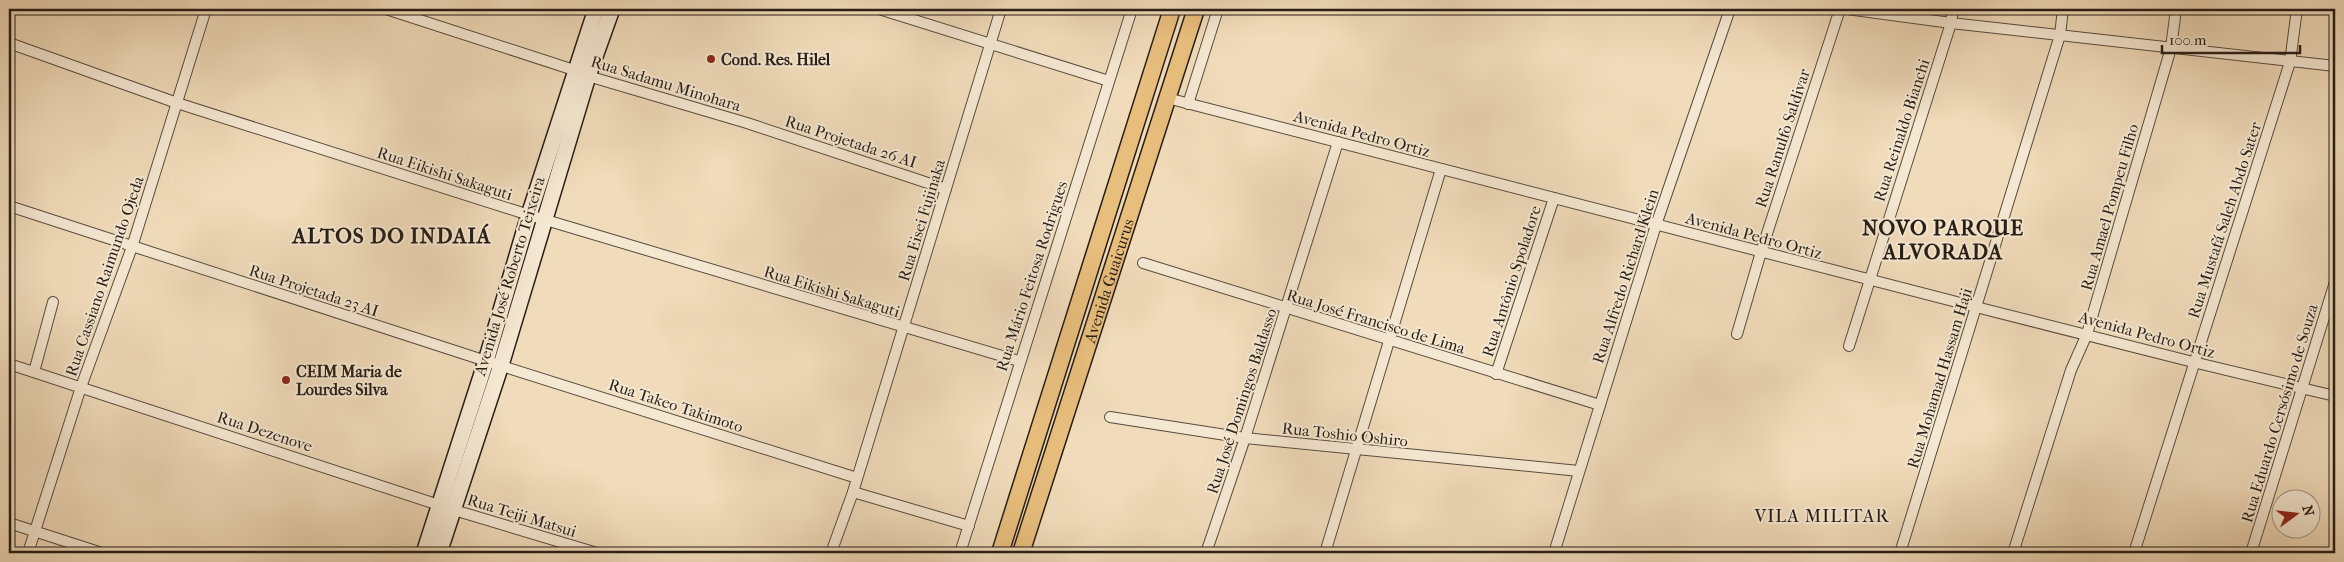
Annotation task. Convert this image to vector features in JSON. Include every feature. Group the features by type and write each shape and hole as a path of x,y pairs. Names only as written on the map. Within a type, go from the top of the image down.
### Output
{"main road":[{"name":"Avenida Guaicurus","path":"1000,553 1172,9"},
{"name":"Avenida Guaicurus","path":"1021,553 1196,9"}],"street":[{"name":"Rua Cassiano Raimundo Ojeda","path":"28,553 81,387 132,247 206,9"},
{"name":"Rua Sadamu Minohara","path":"386,9 582,73 747,123"},
{"name":"Avenida José Roberto Teixeira","path":"439,553 501,365 546,220 596,9"},
{"name":"Avenida José Roberto Teixeira","path":"424,553 486,361 529,215 582,73 612,9"},
{"path":"879,9 1109,81"},
{"name":"Rua Eisei Fujinaka","path":"831,553 857,478 1001,9"},
{"name":"Rua Mário Feitosa Rodrigues","path":"960,553 1132,9"},
{"path":"1188,104 1218,9"},
{"name":"Rua Alfredo Richard Klein","path":"1554,553 1656,225 1730,9"},
{"name":"Rua Ranulfo Saldivar","path":"1737,334 1761,252 1840,9"},
{"path":"1847,9 1951,23 2335,66"},
{"name":"Rua Reinaldo Bianchi","path":"1848,346 1951,23 1953,9"},
{"name":"Rua Mohamad Hassam Haji","path":"1900,553 2060,35 2063,9"},
{"name":"Rua Amael Pompeu Filho","path":"2012,553 2071,370 2087,334 2171,48 2176,9"},
{"name":"Rua Mustafá Saleh Abdo Sater","path":"2134,553 2290,62 2297,9"},
{"name":"Rua Eikishi Sakaguti","path":"9,43 177,103 529,215 903,328 1020,361"},
{"name":"Avenida Pedro Ortiz","path":"1167,98 1869,280 2335,396"},
{"name":"Rua Projetada 26 AI","path":"747,123 946,189"},
{"name":"Rua José Domingos Baldasso","path":"1206,553 1245,438 1338,142"},
{"path":"1325,553 1441,169"},
{"name":"Rua Antônio Spoladore","path":"1496,374 1554,198"},
{"name":"Rua Projetada 23 AI","path":"9,206 486,361"},
{"name":"Rua José Francisco de Lima","path":"1143,263 1600,406"},
{"name":"Rua Eduardo Cersósimo de Souza","path":"2251,553 2335,282"},
{"path":"34,372 54,302"},
{"name":"Rua Takeo Takimoto","path":"486,361 857,478"},
{"name":"Rua Dezenove","path":"9,364 439,504"},
{"name":"Rua Toshio Oshiro","path":"1110,417 1245,438 1579,471"},
{"path":"852,492 969,526"},
{"name":"Rua Teiji Matsui","path":"439,504 597,553"},
{"path":"9,523 102,553"}],"place":[{"name":"Cond. Res. Hilel","path":"711,59"},
{"name":"CEIM Maria de Lourdes Silva","path":"286,380"}],"district":[{"name":"ALTOS DO INDAIÁ","path":"392,236"},
{"name":"NOVO PARQUE ALVORADA","path":"1943,240"},
{"name":"VILA MILITAR","path":"1822,516"}]}
